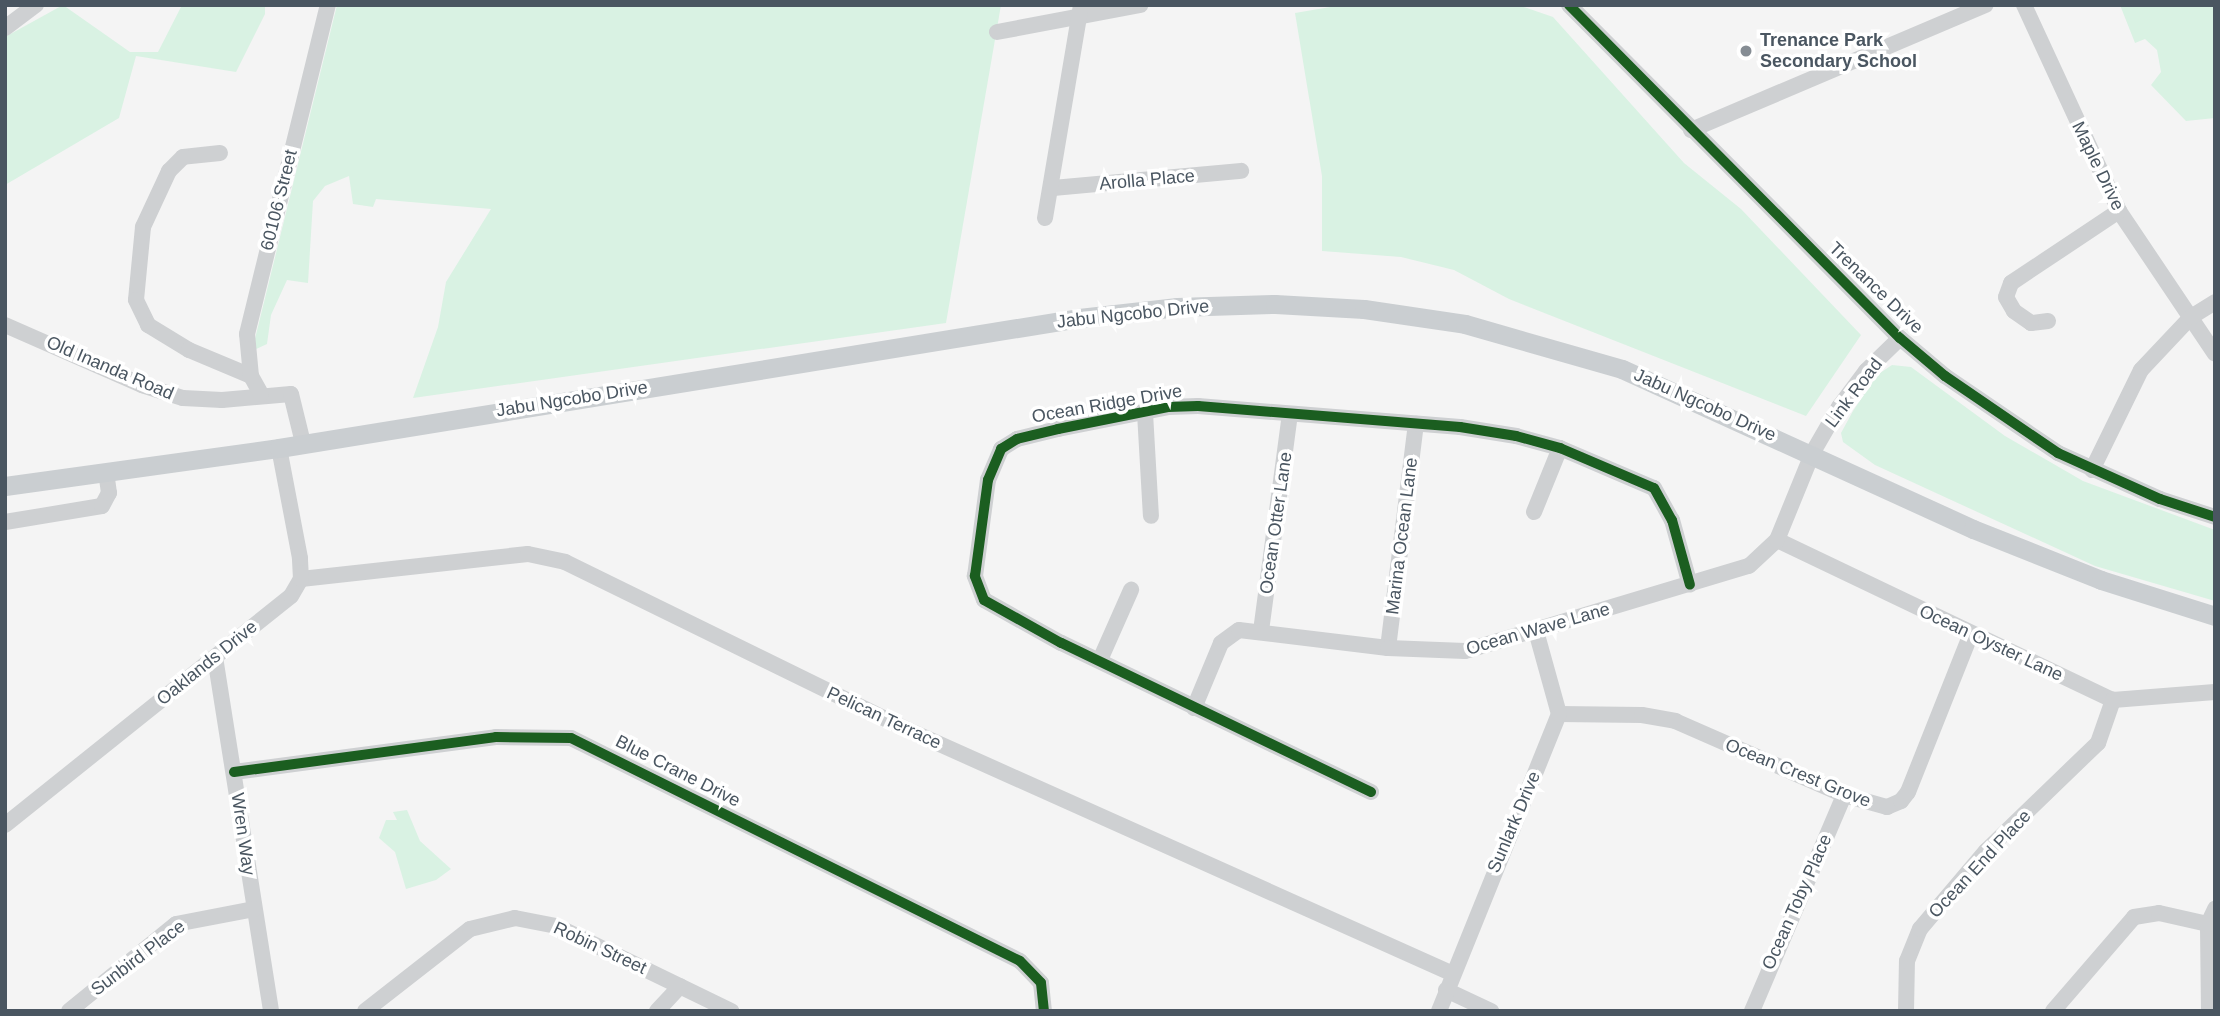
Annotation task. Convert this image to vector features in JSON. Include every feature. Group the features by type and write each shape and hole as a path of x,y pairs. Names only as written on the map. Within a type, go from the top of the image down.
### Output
{"main road":[{"name":"Jabu Ngcobo Drive","path":"5,486 279,448 1079,318 1177,307 1275,304 1364,309 1465,324 1544,343 1622,369 1813,452 1986,534 2101,580 2215,616"}],"street":[{"path":"5,28 36,5"},
{"name":"60106 Street","path":"261,394 251,376 247,334 328,5"},
{"path":"997,32 1080,12 1140,5"},
{"name":"Trenance Drive","path":"1569,5 1900,338 1996,415 2092,470 2215,517"},
{"path":"1691,130 1986,5"},
{"name":"Maple Drive","path":"2024,5 2119,211 2215,354"},
{"path":"1045,218 1054,188 1080,12"},
{"path":"220,153 183,157 169,171 143,227 136,300 148,325 189,350 251,376"},
{"name":"Arolla Place","path":"1054,188 1241,171"},
{"path":"2048,321 2031,323 2014,311 2006,297 2011,283 2119,211"},
{"path":"2092,470 2141,370 2190,317 2215,302"},
{"name":"Old Inanda Road","path":"5,325 164,393 222,400 261,394 291,394 303,443"},
{"name":"Link Road","path":"1813,452 1866,371 1900,338"},
{"name":"Ocean Ridge Drive","path":"1371,792 1001,612 977,590 988,480 1001,449 1017,439 1146,413 1198,406 1483,430 1560,448 1636,477 1661,495 1690,585"},
{"name":"Ocean Ridge Drive","path":"1146,413 1151,516"},
{"name":"Ocean Otter Lane","path":"1261,631 1290,414"},
{"name":"Marina Ocean Lane","path":"1388,648 1416,424"},
{"path":"279,448 300,579"},
{"path":"1534,512 1560,448"},
{"name":"Ocean Wave Lane","path":"1194,708 1221,643 1240,630 1388,648 1465,651 1536,632 1749,566 1777,540 1813,452"},
{"path":"5,522 102,506 109,494 106,472"},
{"name":"Ocean Oyster Lane","path":"1777,540 2112,700 2215,692"},
{"name":"Pelican Terrace","path":"300,579 528,554 565,562 906,729 1451,973"},
{"name":"Oaklands Drive","path":"5,825 291,596 300,579"},
{"path":"1100,660 1130,590"},
{"path":"1536,632 1559,714"},
{"name":"Ocean Crest Grove","path":"1559,714 1666,719 1844,795 1879,806 1901,801 1971,634"},
{"name":"Wren Way","path":"215,657 271,1011"},
{"name":"Ocean End Place","path":"1906,1011 1907,961 1920,929 1986,851 2098,743 2112,700"},
{"name":"Sunlark Drive","path":"1439,1011 1451,973 1559,714"},
{"name":"Blue Crane Drive","path":"234,772 496,737 570,738 1020,961 1041,983 1044,1011"},
{"name":"Ocean Toby Place","path":"1752,1011 1844,795"},
{"name":"Sunbird Place","path":"69,1011 176,924 192,918 254,909"},
{"path":"2209,1011 2208,924 2215,909"},
{"path":"2053,1011 2134,918 2160,913 2208,924"},
{"name":"Robin Street","path":"365,1011 470,929 514,918 556,926 731,1011"},
{"path":"657,1011 680,986"},
{"path":"1446,990 1491,1011"}],"green space":[{"path":"63,5 130,52 158,52 182,5 265,5 265,14 236,72 136,56 119,118 5,185 5,37"},
{"path":"337,5 1001,5 946,323 413,398 438,327 446,282 491,209 376,199 373,207 353,204 349,176 325,186 313,201 308,283 287,280 271,315 267,344 252,351"},
{"path":"1342,5 1518,5 1553,17 1684,163 1741,209 1861,335 1806,416 1509,299 1454,270 1401,257 1322,251 1322,176 1295,13"},
{"path":"2120,5 2215,5 2215,118 2186,121 2151,85 2161,72 2157,50 2145,39 2135,43"},
{"path":"1892,365 1911,367 2005,436 2083,481 2215,530 2215,601 2095,566 1875,465 1843,442 1841,433 1853,411 1877,375"},
{"path":"407,810 420,841 451,869 436,880 406,889 395,852 379,838 386,820 397,820 393,812"}],"cycle path":[{"path":"1569,5 1900,338 1945,376 2058,453 2160,499 2215,517"},
{"path":"1371,792 1061,643 984,600 975,576 988,480 1001,449 1017,439 1058,429 1168,407 1198,406 1460,427 1516,436 1560,448 1654,488 1672,520 1690,585"},
{"path":"234,772 496,737 571,738 1020,961 1041,983 1044,1011"}],"place":[{"name":"Trenance Park Secondary School","path":"1746,51"}]}
